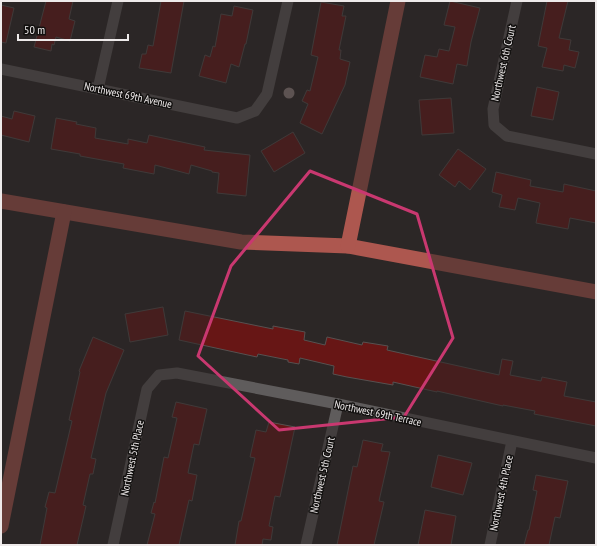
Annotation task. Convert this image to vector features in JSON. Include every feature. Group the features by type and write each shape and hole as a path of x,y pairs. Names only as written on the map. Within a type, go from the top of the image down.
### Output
{"street":[{"path":"98,89 118,1"},
{"name":"Northwest 69th Avenue","path":"1,69 237,118 255,111 267,94 288,1"},
{"name":"Northwest 6th Court","path":"517,1 493,109 494,125 508,136 596,154"},
{"name":"Northwest 69th Terrace","path":"159,375 177,373 338,404 596,458"},
{"name":"Northwest 5th Place","path":"113,545 147,389 159,375"},
{"name":"Northwest 5th Court","path":"306,545 338,404"},
{"name":"Northwest 4th Place","path":"490,545 512,440"}],"highlighted area":[{"path":"310,171 417,214 453,338 404,417 279,430 198,356 231,266"}],"building":[{"path":"46,1 73,1 69,19 75,21 70,41 56,37 54,45 52,44 51,51 34,47"},
{"path":"161,1 184,1 171,73 139,68 142,54 146,54 148,45 153,46"},
{"path":"450,1 480,8 471,42 467,66 457,64 453,84 420,77 425,55 437,57 439,49 449,51 455,27 444,25"},
{"path":"547,1 568,1 559,38 571,40 569,50 579,52 575,68 564,65 563,71 542,67 547,48 538,46"},
{"path":"321,2 344,6 342,16 346,16 339,50 341,50 340,59 350,62 345,85 322,134 300,123 308,104 302,101 307,90 310,91 318,57 311,55"},
{"path":"1,5 14,8 6,43 1,42"},
{"path":"234,6 253,10 246,44 239,67 231,64 226,83 199,76 205,55 210,57 213,46 215,47 221,14 232,16"},
{"path":"537,87 559,92 553,120 531,116"},
{"path":"451,98 454,133 422,135 419,100"},
{"path":"14,111 35,116 29,142 1,135 1,116 12,119"},
{"path":"56,118 77,122 76,124 96,128 95,138 128,144 128,139 147,143 149,135 205,147 204,150 250,155 246,196 217,193 219,173 191,165 189,174 155,165 154,174 123,168 124,164 51,149"},
{"path":"293,132 305,153 274,172 261,151"},
{"path":"458,149 486,169 470,190 459,181 455,187 439,175"},
{"path":"496,172 531,180 530,186 563,192 564,184 596,191 596,223 570,218 568,229 536,223 540,203 518,198 515,210 499,207 502,195 492,192"},
{"path":"163,307 168,335 130,342 125,314"},
{"path":"185,311 273,329 273,326 305,332 304,340 325,345 327,337 362,345 363,342 388,346 387,350 499,375 502,359 513,361 510,375 541,381 542,377 567,382 564,396 596,402 596,426 534,414 535,411 503,406 393,382 393,385 333,374 334,366 300,358 299,364 288,362 288,360 258,354 257,357 179,340"},
{"path":"93,337 124,350 106,393 91,458 96,459 93,474 90,474 83,505 86,506 77,545 40,545 47,508 45,507 49,492 55,493 72,421 69,420 79,371"},
{"path":"176,402 207,409 199,445 194,444 188,473 197,475 192,501 189,500 179,545 147,545 155,514 151,513 154,502 155,503 164,457 168,458 177,418 172,417"},
{"path":"269,422 295,427 280,497 275,496 269,526 273,527 271,540 263,539 262,545 235,545 239,521 241,521 255,458 250,457 256,430 266,432"},
{"path":"363,440 383,444 381,451 390,452 379,501 384,502 374,545 337,545 353,466 357,467"},
{"path":"438,455 472,463 463,495 431,487"},
{"path":"536,475 568,481 560,518 555,517 549,545 524,545 529,530 537,491 533,490"},
{"path":"425,510 456,516 451,545 418,545"}],"waterway":[{"path":"348,246 398,1"},
{"path":"1,201 241,242 348,246 596,292"},
{"path":"1,526 64,212"}]}
